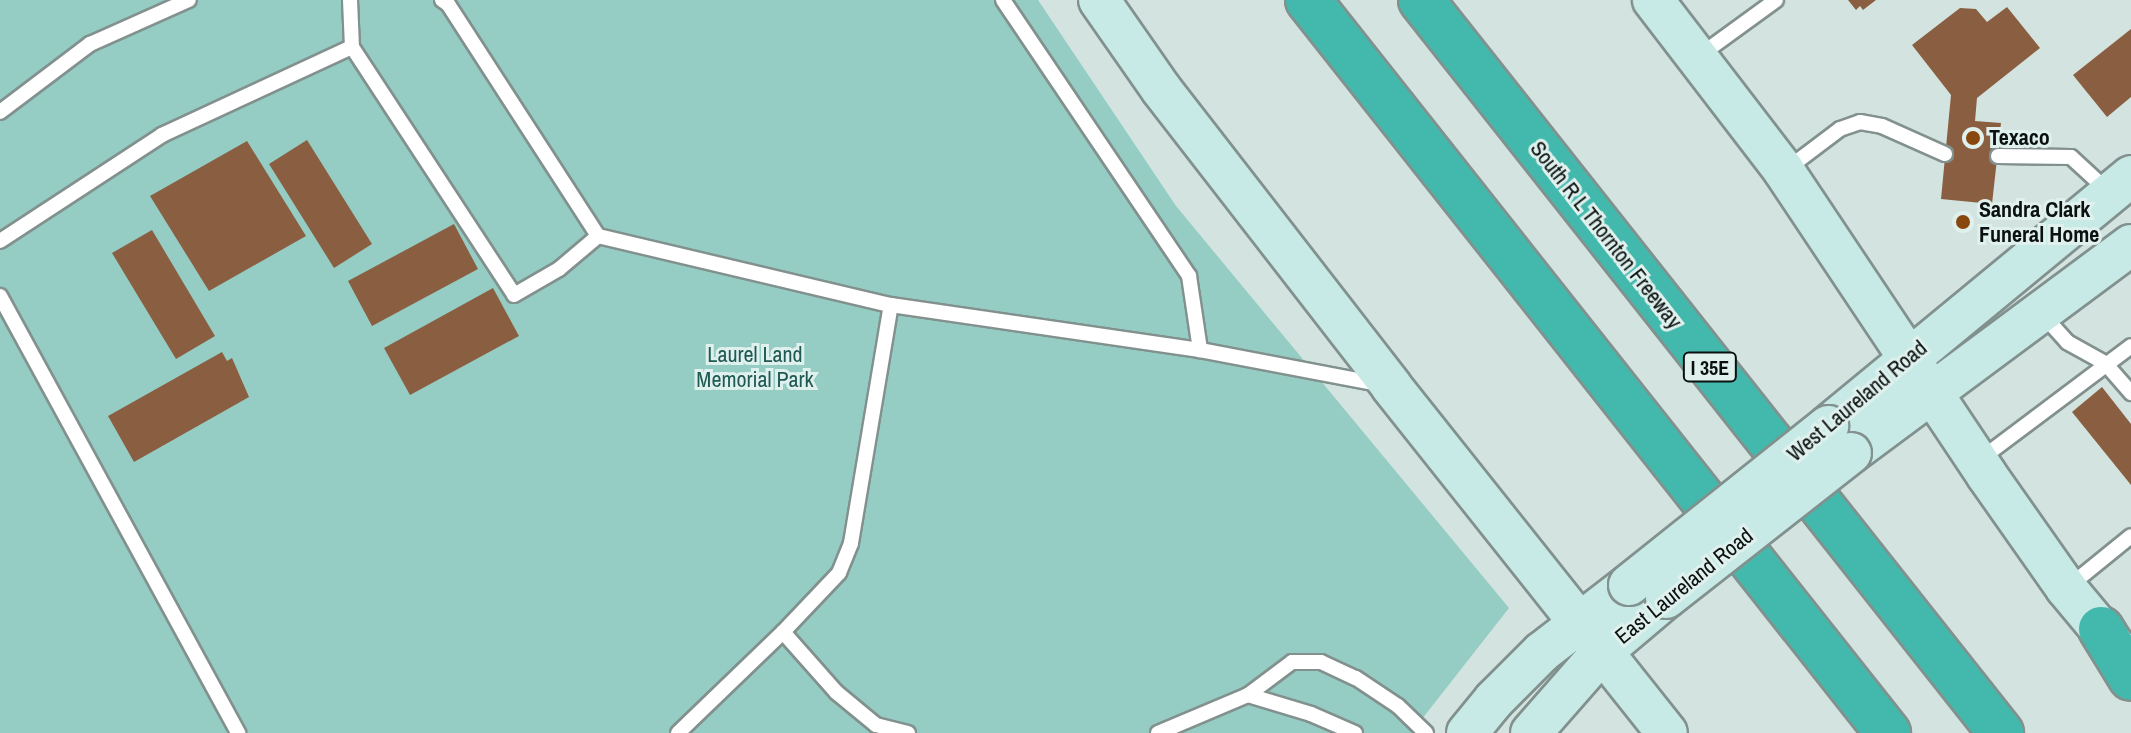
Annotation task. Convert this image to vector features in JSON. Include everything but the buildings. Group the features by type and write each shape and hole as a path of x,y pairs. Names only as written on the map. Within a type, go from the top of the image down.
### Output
{"highway":[{"path":"1308,0 1888,733"},
{"name":"South R L Thornton Freeway","path":"1421,0 2001,733"},
{"path":"2101,629 2131,678"}],"main road":[{"path":"1099,0 1161,89 1391,386 1667,733"},
{"path":"1653,0 1784,171 2066,588 2131,666"},
{"name":"West Laureland Road","path":"1839,440 1910,357 2120,185"},
{"name":"West Laureland Road","path":"1590,637 1629,585 1839,440 1933,393 2041,313 2127,255"},
{"name":"East Laureland Road","path":"1467,733 1494,700 1590,637 1666,598 1839,440"},
{"name":"East Laureland Road","path":"1531,733 1590,637"}],"lane":[{"path":"0,112 90,44 189,0"},
{"path":"350,0 352,47 514,295 559,269 598,236"},
{"path":"442,0 448,4 598,236 891,305 1200,350 1391,386"},
{"path":"1003,0 1189,276 1200,350"},
{"path":"1698,57 1776,0"},
{"path":"0,241 162,135 352,47"},
{"path":"1784,171 1840,129 1860,122 1882,126 1945,154"},
{"path":"1998,156 2071,157 2120,185"},
{"path":"0,296 238,733"},
{"path":"678,733 839,573 851,543 891,305"},
{"path":"2041,313 2067,342 2105,363 2131,393"},
{"path":"1978,462 2131,346"},
{"path":"2066,588 2131,536"},
{"path":"783,632 836,692 876,725 908,733"},
{"path":"1158,733 1248,695 1292,662 1321,662 1356,678 1398,706 1426,733"},
{"path":"1248,695 1311,714 1355,733"}],"green space":[{"name":"Laurel Land Memorial Park","path":"0,0 1038,0 1176,206 1509,608 1411,733 0,733"}],"place":[{"name":"Texaco","path":"1973,138"},
{"name":"Sandra Clark Funeral Home","path":"1963,222"}]}
